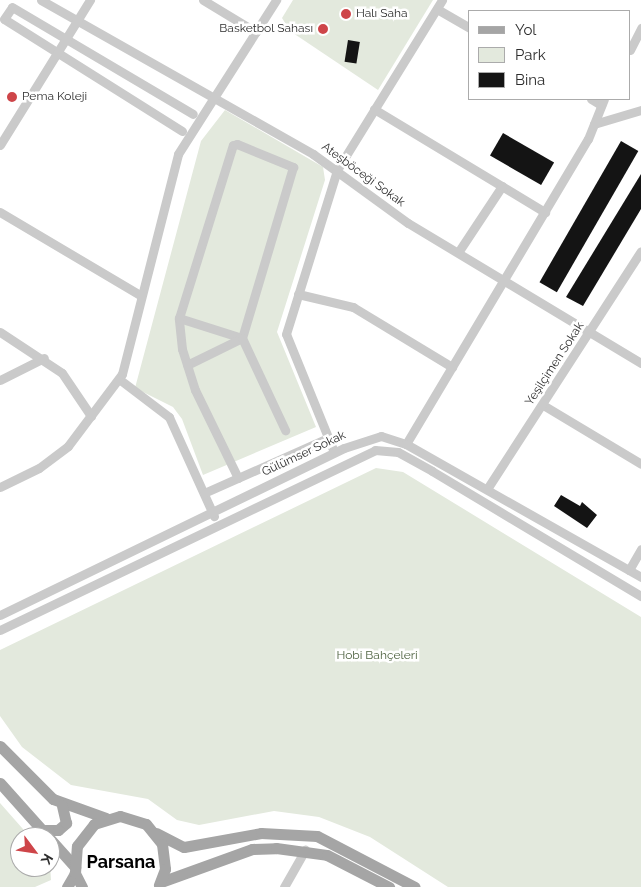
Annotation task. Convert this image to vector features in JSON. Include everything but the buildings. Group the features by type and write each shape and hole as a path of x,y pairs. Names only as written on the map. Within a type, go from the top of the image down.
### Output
{"main road":[{"path":"0,746 62,804 68,816 63,828 60,828"},
{"path":"0,782 42,827"},
{"path":"62,804 106,818 133,818 156,833 184,847 261,832 317,836 415,887"},
{"path":"67,887 75,870 84,834 106,818"},
{"path":"156,833 165,857 160,884"},
{"path":"160,884 252,849 304,850 352,865 389,887"},
{"path":"60,850 75,870 82,887"}],"street":[{"name":"Ateşböceği Sokak","path":"41,0 76,22 216,98 337,170 408,223 506,279 641,363"},
{"path":"0,145 90,0"},
{"path":"203,0 256,32"},
{"path":"0,487 61,452 118,379 178,154 216,98 276,0"},
{"path":"334,452 286,334 337,170 442,0"},
{"path":"182,131 58,50 4,19 12,7 193,114"},
{"path":"437,8 468,27"},
{"path":"631,48 641,28"},
{"path":"406,444 545,212 594,124 603,102"},
{"path":"374,109 545,212"},
{"path":"594,124 641,110"},
{"path":"238,478 187,364 179,318 232,145 237,144 294,167 242,338 285,430"},
{"path":"459,251 502,186"},
{"path":"0,212 140,295"},
{"name":"Yeşilçimen Sokak","path":"487,489 591,332 641,251"},
{"path":"298,294 353,307 452,367"},
{"path":"179,318 242,338"},
{"path":"0,332 44,358 62,372 91,416"},
{"path":"187,364 242,338"},
{"path":"0,380 44,358"},
{"path":"118,379 169,417 217,523"},
{"path":"543,405 641,464"},
{"name":"Gülümser Sokak","path":"0,615 334,452 381,436 406,444 641,577"},
{"path":"204,493 328,438"},
{"path":"0,630 350,459 388,450 432,471 641,596"},
{"path":"628,570 641,549"},
{"path":"284,887 304,850"}],"green space":[{"path":"293,0 433,0 378,90 290,31 282,18"},
{"path":"225,110 323,167 325,180 277,332 316,427 203,475 182,419 173,407 135,388 201,141"},
{"name":"Hobi Bahçeleri","path":"376,468 403,472 641,617 641,887 448,887 370,837 319,817 274,811 199,825 177,820 148,799 71,785 22,747 0,716 0,650"},
{"path":"0,803 21,827 10,827 10,877 51,877 51,880 35,887 0,887"}],"place":[{"name":"Halı Saha","path":"346,14"},
{"name":"Basketbol Sahası","path":"323,29"},
{"name":"Pema Koleji","path":"12,97"}],"district":[{"name":"Parsana","path":"121,862"}]}
